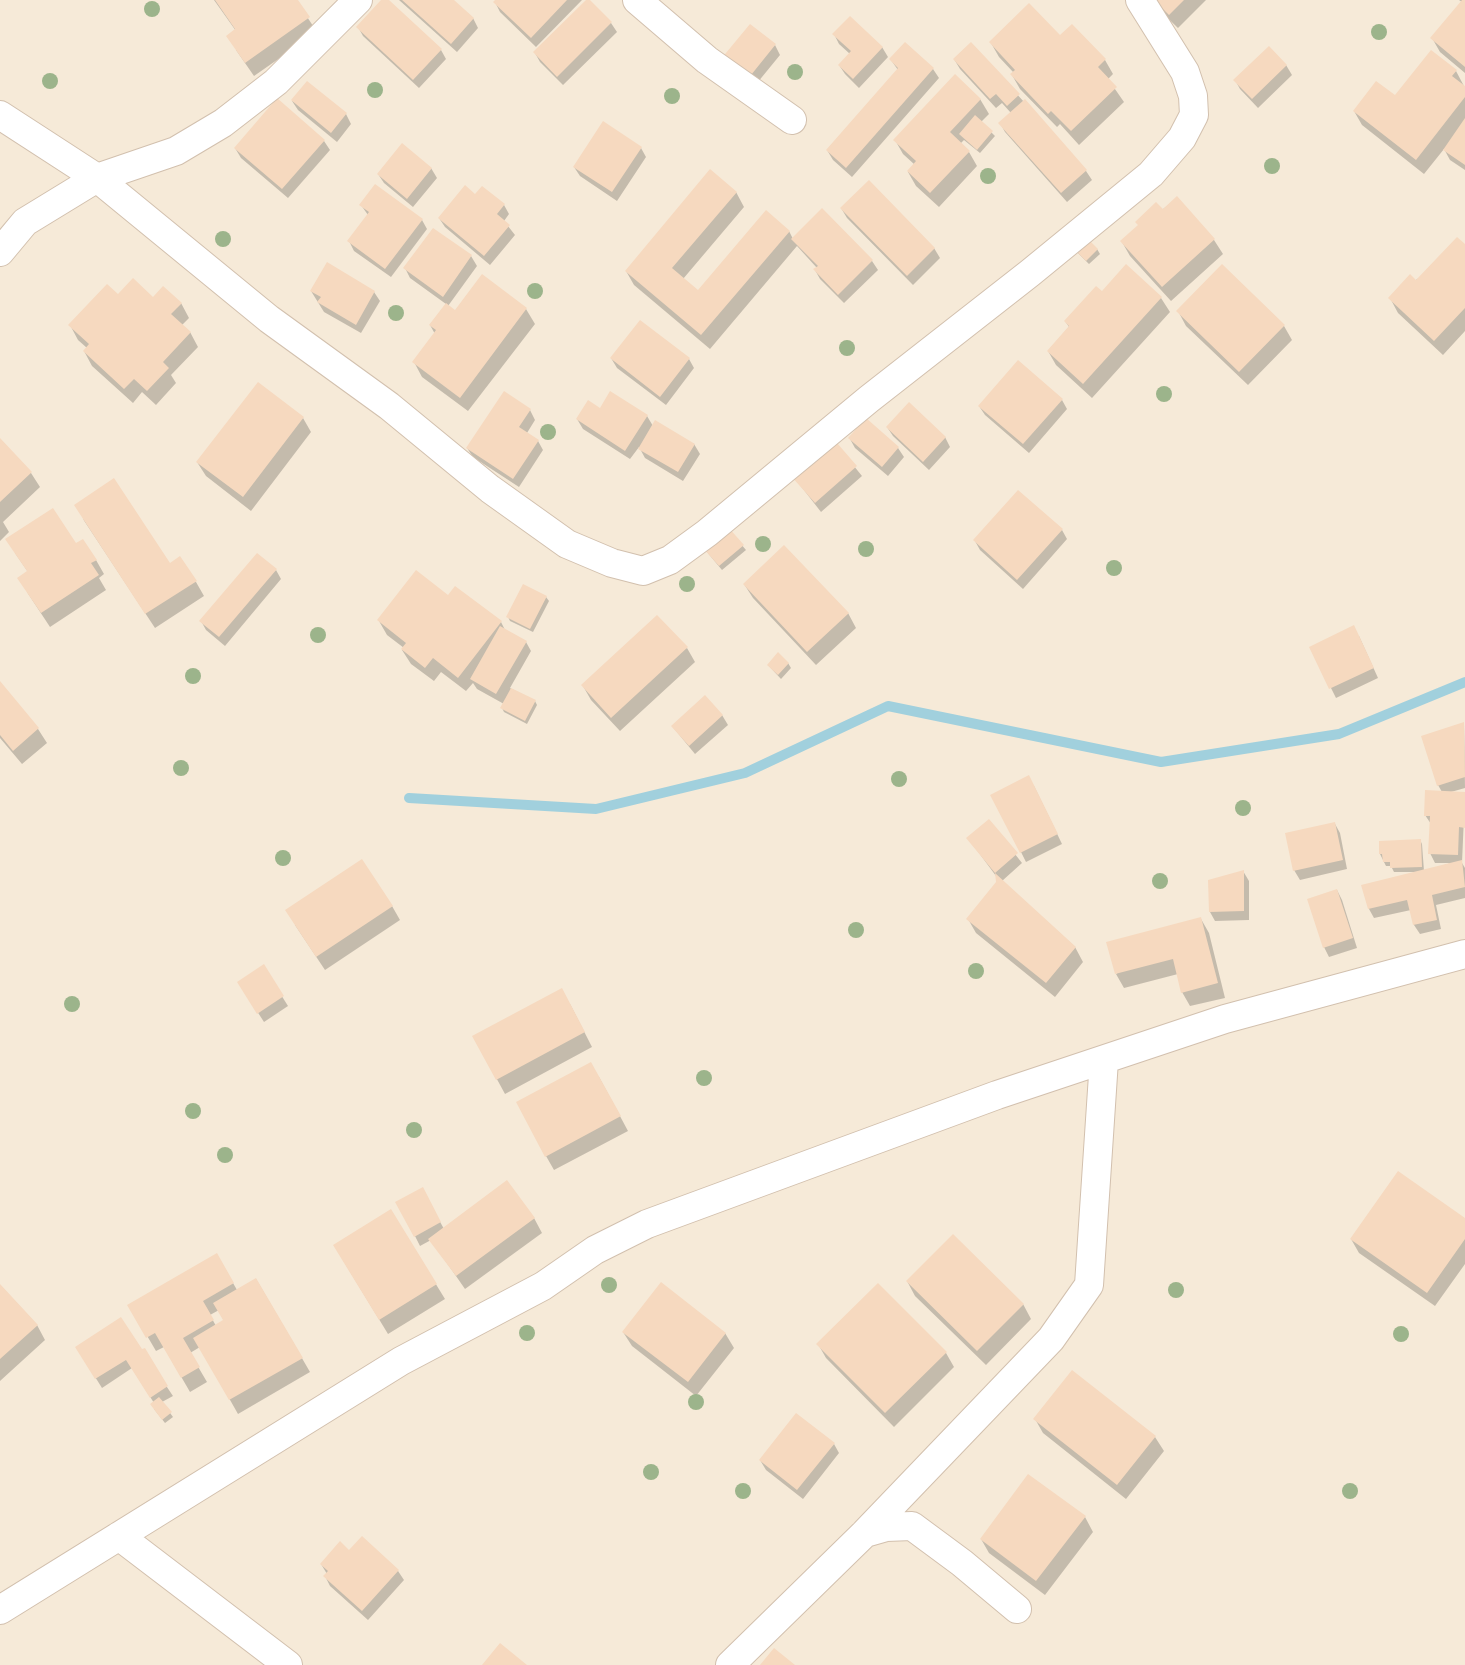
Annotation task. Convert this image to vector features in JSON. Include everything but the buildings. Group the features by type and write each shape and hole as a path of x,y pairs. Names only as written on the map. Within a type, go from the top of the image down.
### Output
{"street":[{"path":"0,252 25,222 97,178 176,151 223,123 276,82 358,0"},
{"path":"637,0 706,60 792,120"},
{"path":"0,115 97,178 269,319 389,406 490,490 568,544 612,563 643,571 670,560 707,533 869,399 1030,273 1151,174 1182,138 1194,115 1193,96 1185,72 1140,0"},
{"path":"0,1610 401,1361 543,1286 595,1250 647,1224 997,1095 1225,1019 1465,954"},
{"path":"730,1665 865,1533 1051,1339 1089,1286 1104,1060"},
{"path":"865,1533 886,1527 912,1526 962,1563 1017,1609"},
{"path":"118,1536 288,1665"}],"shaded area":[{"path":"0,0 1465,0 1465,1665 0,1665"}],"waterway":[{"path":"409,798 596,809 745,773 888,706 1161,762 1339,734 1465,682"}]}
